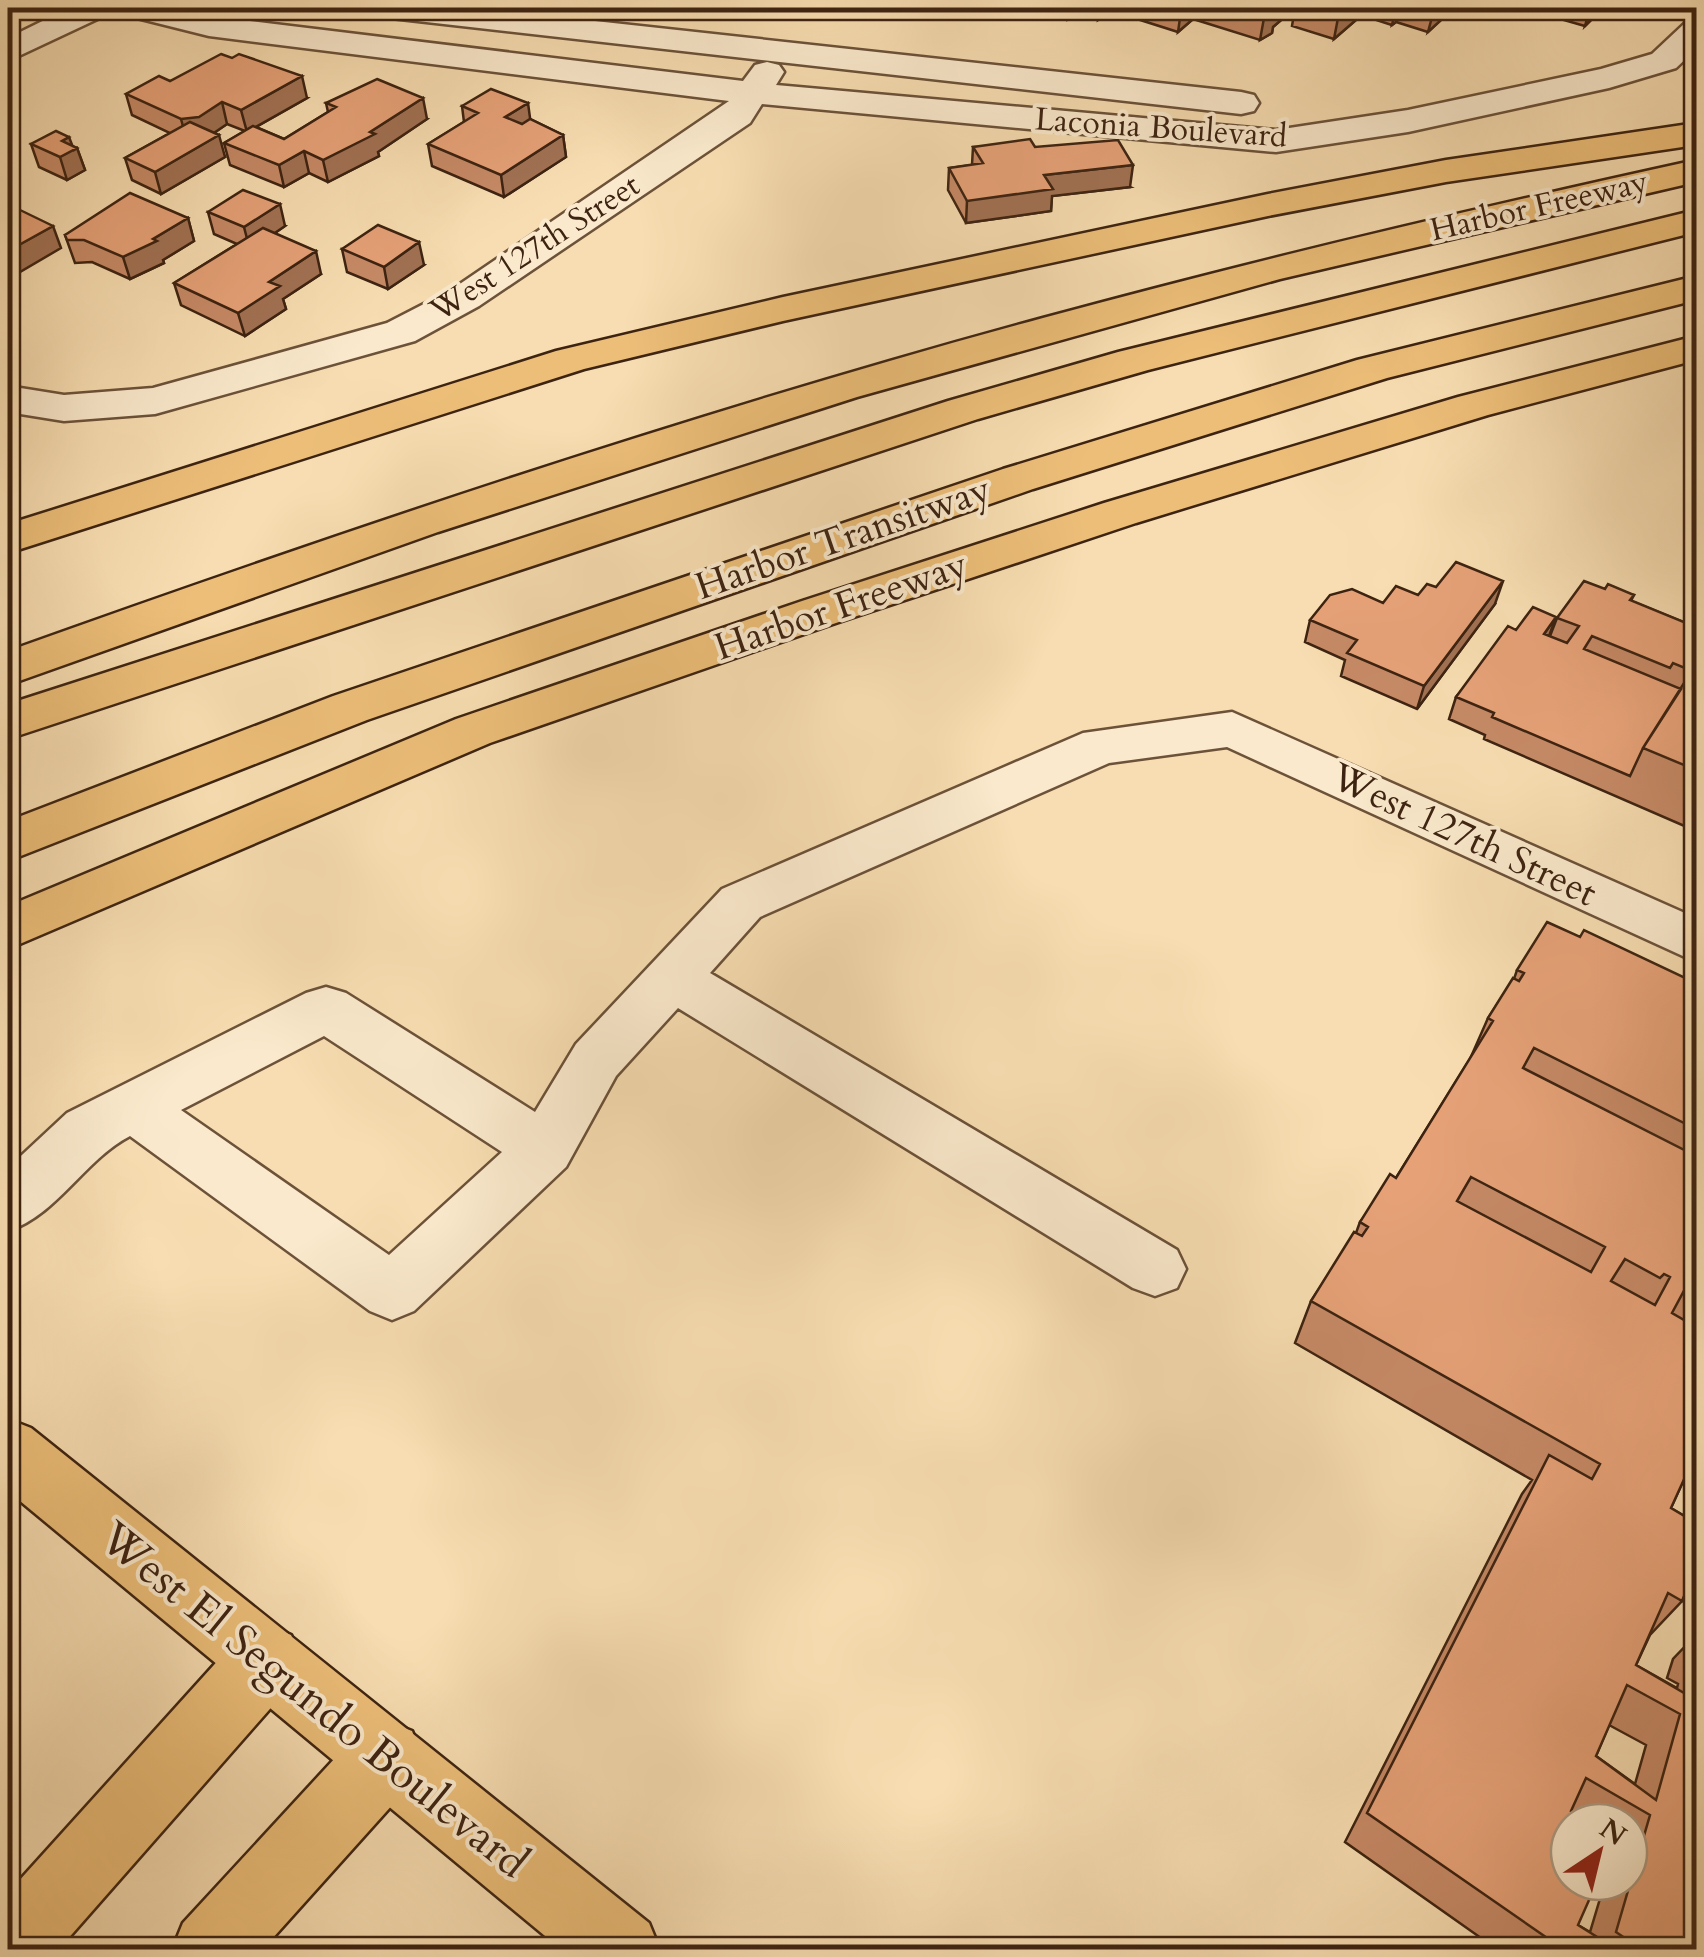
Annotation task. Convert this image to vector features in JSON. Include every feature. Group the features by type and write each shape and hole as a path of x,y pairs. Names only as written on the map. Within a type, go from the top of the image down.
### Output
{"main road":[{"path":"8,540 571,360 1025,254 1268,205 1446,171 1696,134"},
{"name":"Harbor Freeway","path":"8,670 314,560 640,452 928,364 1274,269 1523,207 1696,170"},
{"path":"8,722 964,410 1152,356 1696,221"},
{"name":"Harbor Transitway","path":"8,842 350,708 1018,479 1372,369 1696,288"},
{"name":"Harbor Freeway","path":"8,928 473,731 783,624 1120,513 1399,429 1696,348"},
{"name":"West El Segundo Boulevard","path":"8,1450 622,1950"},
{"path":"8,1944 36,1918 266,1660"},
{"path":"210,1950 386,1757"}],"street":[{"path":"8,51 94,8"},
{"name":"Laconia Boulevard","path":"137,8 209,26 752,93 1276,141 1408,121"},
{"name":"Laconia Boulevard","path":"392,8 1408,121"},
{"path":"1408,121 1609,78 1664,61 1696,31"},
{"name":"West 127th Street","path":"8,399 64,408 156,401 401,332 465,298 737,115 783,50"},
{"name":"West 127th Street","path":"672,978 741,903 1101,746 1232,729 1696,941"},
{"path":"133,1107 392,1292 545,1149 596,1060 672,978 1155,1269"},
{"path":"8,1206 88,1130 326,1009 545,1149"}],"building":[{"path":"1228,8 1275,8 1272,10 1276,11 1264,18"},
{"path":"1304,8 1350,8 1338,18"},
{"path":"221,54 232,58 239,54 302,76 241,110 222,102 199,117 181,119 126,94 159,76 170,81"},
{"path":"377,79 423,98 370,132 375,134 323,160 304,151 279,165 224,143 253,126 284,139 336,107 326,103"},
{"path":"491,89 528,103 505,117 522,124 530,119 563,135 501,175 428,144 478,113 462,106"},
{"path":"190,122 219,135 155,172 125,158"},
{"path":"56,131 69,137 62,141 77,148 60,157 31,144"},
{"path":"1030,139 1035,147 1118,140 1133,165 1044,175 1053,189 967,201 949,168 983,163 973,147"},
{"path":"243,190 280,204 244,227 208,212"},
{"path":"130,193 188,218 153,239 157,241 123,257 84,240 67,240 65,235"},
{"path":"18,209 53,226 8,251 8,215"},
{"path":"378,225 419,242 384,267 342,249"},
{"path":"263,228 316,251 269,282 280,286 238,313 174,283"},
{"path":"1456,562 1503,581 1424,686 1347,653 1357,640 1310,620 1330,595 1352,589 1383,603 1396,586 1418,595 1427,584 1436,587"},
{"path":"1584,581 1605,589 1608,584 1634,595 1630,600 1696,627 1696,664 1692,671 1673,663 1670,668 1592,636 1584,649 1681,689 1630,776 1492,717 1494,713 1456,697 1508,626 1516,630 1533,607 1556,617 1544,634 1567,643 1579,626 1557,618"},
{"path":"1696,664 1696,770 1643,748"},
{"path":"1547,922 1580,937 1584,930 1696,983 1696,1129 1534,1048 1523,1068 1696,1156 1696,1292 1686,1287 1672,1313 1696,1327 1696,1453 1671,1508 1696,1523 1696,1567 1682,1601 1668,1593 1636,1665 1696,1700 1696,1950 1629,1950 1632,1943 1616,1932 1625,1902 1649,1902 1649,1802 1628,1802 1586,1778 1575,1802 1549,1802 1549,1902 1588,1902 1578,1925 1618,1950 1545,1950 1550,1940 1367,1813 1549,1455 1592,1479 1600,1464 1311,1301 1354,1232 1362,1236 1368,1227 1360,1222 1390,1174 1396,1178 1493,1021 1488,1018 1513,978 1519,981 1524,973 1517,970","holes":["1471,1177 1605,1247 1591,1272 1457,1201","1625,1259 1660,1278 1664,1274 1670,1277 1655,1305 1611,1281","1627,1685 1680,1714 1656,1800 1596,1756"]}]}
